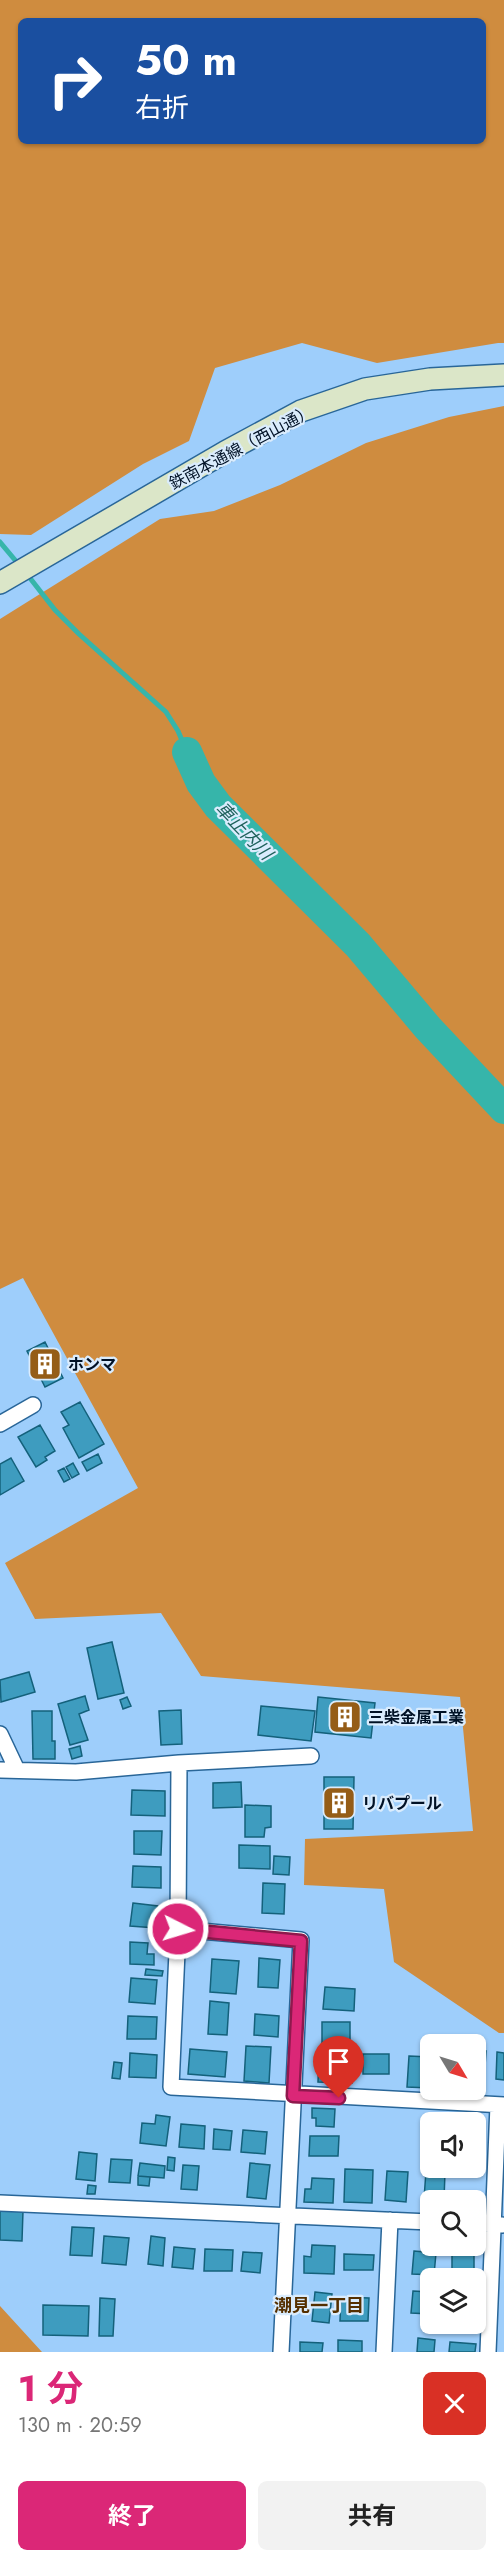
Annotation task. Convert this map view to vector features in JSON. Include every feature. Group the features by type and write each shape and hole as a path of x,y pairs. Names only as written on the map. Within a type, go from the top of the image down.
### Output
{"street":[{"name":"鉄南本通線（西山通）","path":"0,583 300,411 365,389 430,379 503,375"},
{"path":"0,1424 33,1405"},
{"path":"0,1734 17,1770"},
{"path":"0,1770 76,1772 179,1763 311,1756"},
{"path":"179,1763 178,1929 171,2087 293,2096 501,2105 499,2225 489,2352"},
{"path":"178,1929 301,1941 281,2352"},
{"path":"0,2203 420,2222"},
{"path":"384,2352 390,2220"}],"shaded area":[{"path":"0,0 504,0 504,343 377,363 302,343 215,368 189,441 143,464 31,535 0,534"},
{"path":"504,406 504,2033 499,2033 394,1962 384,1889 304,1885 305,1839 473,1831 460,1697 201,1676 161,1613 35,1619 5,1563 138,1488 23,1278 0,1289 0,619 160,519 214,511 280,485 366,443 449,417"},
{"path":"0,2306 42,2352 0,2352"}],"building":[{"name":"ホンマ","path":"45,1342 63,1378 45,1387 27,1351"},
{"path":"80,1402 104,1444 79,1458 63,1428 69,1425 61,1412"},
{"path":"40,1425 55,1451 45,1457 47,1460 36,1467 18,1437"},
{"path":"98,1454 102,1463 87,1471 82,1462"},
{"path":"11,1458 24,1481 0,1495 0,1464"},
{"path":"73,1463 79,1474 72,1478 66,1467"},
{"path":"64,1468 70,1479 64,1482 58,1471"},
{"path":"112,1642 124,1693 98,1699 87,1648"},
{"path":"29,1672 35,1692 1,1702 0,1680"},
{"path":"85,1696 89,1710 79,1714 88,1740 70,1745 58,1704"},
{"path":"127,1697 131,1706 123,1709 120,1700"},
{"name":"三柴金属工業","path":"318,1697 375,1703 371,1738 315,1732"},
{"path":"261,1706 315,1711 311,1741 258,1735"},
{"path":"181,1710 182,1744 161,1745 159,1711"},
{"path":"32,1711 52,1711 52,1741 55,1741 55,1759 33,1759"},
{"path":"80,1746 82,1756 72,1759 69,1749"},
{"name":"リバプール","path":"324,1777 354,1777 353,1829 324,1829"},
{"path":"241,1782 242,1807 213,1808 213,1783"},
{"path":"132,1790 165,1791 165,1816 131,1815"},
{"path":"245,1805 271,1806 271,1827 265,1828 264,1837 245,1837"},
{"path":"134,1831 162,1831 161,1855 134,1854"},
{"path":"239,1845 270,1846 270,1869 239,1868"},
{"path":"274,1856 290,1857 289,1875 273,1874"},
{"path":"133,1866 161,1867 161,1888 132,1887"},
{"path":"263,1883 285,1884 284,1914 262,1913"},
{"path":"133,1903 158,1906 156,1928 130,1926"},
{"path":"130,1942 148,1943 147,1954 154,1954 154,1965 130,1964"},
{"path":"259,1958 280,1960 278,1988 258,1987"},
{"path":"212,1959 239,1961 236,1994 210,1992"},
{"path":"146,1969 163,1971 162,1976 145,1975"},
{"path":"131,1978 157,1980 155,2004 129,2002"},
{"path":"325,1987 355,1989 354,2011 323,2009"},
{"path":"210,2001 229,2003 227,2035 208,2034"},
{"path":"255,2014 279,2016 278,2037 254,2035"},
{"path":"128,2016 157,2017 156,2039 127,2039"},
{"path":"322,2022 350,2022 350,2048 322,2048"},
{"path":"246,2046 271,2047 269,2083 244,2081"},
{"path":"190,2049 227,2052 225,2077 188,2074"},
{"path":"497,2052 504,2053 504,2080 496,2079"},
{"path":"130,2053 157,2055 156,2078 129,2077"},
{"path":"363,2054 389,2054 389,2074 363,2074"},
{"path":"409,2056 420,2057 420,2088 407,2087"},
{"path":"319,2057 353,2057 352,2083 318,2082"},
{"path":"114,2062 122,2063 120,2079 112,2078"},
{"path":"312,2108 335,2109 334,2127 316,2126 316,2118 312,2118"},
{"path":"156,2115 170,2117 166,2146 140,2143 142,2123 155,2124"},
{"path":"181,2124 205,2126 204,2149 179,2147"},
{"path":"214,2129 232,2131 230,2150 213,2149"},
{"path":"243,2130 267,2132 265,2154 241,2152"},
{"path":"310,2136 339,2136 338,2156 309,2156"},
{"path":"79,2152 97,2154 95,2181 76,2179"},
{"path":"168,2157 175,2158 174,2171 167,2170"},
{"path":"111,2159 132,2160 130,2183 109,2182"},
{"path":"140,2163 165,2166 164,2178 138,2176"},
{"path":"250,2163 270,2165 266,2199 247,2197"},
{"path":"183,2165 199,2166 197,2190 181,2189"},
{"path":"345,2169 373,2170 372,2203 344,2202"},
{"path":"387,2171 408,2172 406,2202 385,2200"},
{"path":"138,2176 150,2177 149,2186 138,2185"},
{"path":"312,2178 334,2179 333,2203 304,2202 305,2189 311,2189"},
{"path":"426,2178 445,2178 444,2190 425,2190"},
{"path":"88,2185 96,2186 95,2194 87,2194"},
{"path":"0,2210 23,2211 22,2241 0,2240"},
{"path":"72,2227 94,2228 92,2256 70,2255"},
{"path":"104,2236 129,2238 126,2265 102,2263"},
{"path":"151,2236 165,2238 163,2266 148,2264"},
{"path":"312,2245 335,2246 334,2274 304,2273 304,2256 311,2257"},
{"path":"174,2247 195,2249 193,2269 172,2267"},
{"path":"205,2249 233,2250 232,2271 204,2271"},
{"path":"414,2251 420,2252 420,2256 436,2256 435,2268 420,2268 420,2274 412,2274"},
{"path":"243,2252 262,2253 260,2273 241,2271"},
{"path":"344,2254 374,2255 373,2270 344,2270"},
{"path":"452,2256 474,2256 474,2268 452,2268"},
{"path":"413,2291 420,2291 420,2313 411,2313"},
{"path":"315,2292 332,2294 329,2323 312,2321"},
{"path":"341,2297 369,2298 368,2321 340,2321"},
{"path":"100,2298 115,2299 113,2336 99,2336"},
{"path":"43,2305 89,2306 88,2336 43,2335"},
{"path":"418,2338 435,2340 434,2352 417,2352"},
{"path":"338,2340 362,2341 362,2352 338,2352"},
{"path":"300,2342 323,2343 322,2352 300,2352"},
{"path":"450,2342 476,2344 475,2352 449,2352"}],"waterway":[{"name":"車止内川","path":"0,542 20,566"},
{"name":"車止内川","path":"26,573 55,610 79,634 166,712 187,752"},
{"name":"車止内川","path":"187,752 201,783 218,806 358,945 428,1028 504,1109"}],"place":[{"name":"ホンマ","path":"45,1364"},
{"name":"三柴金属工業","path":"345,1717"},
{"name":"リバプール","path":"339,1803"}],"district":[{"name":"潮見一丁目","path":"319,2306"}],"route":[{"path":"178,1929 301,1941 293,2096 339,2098"}]}
